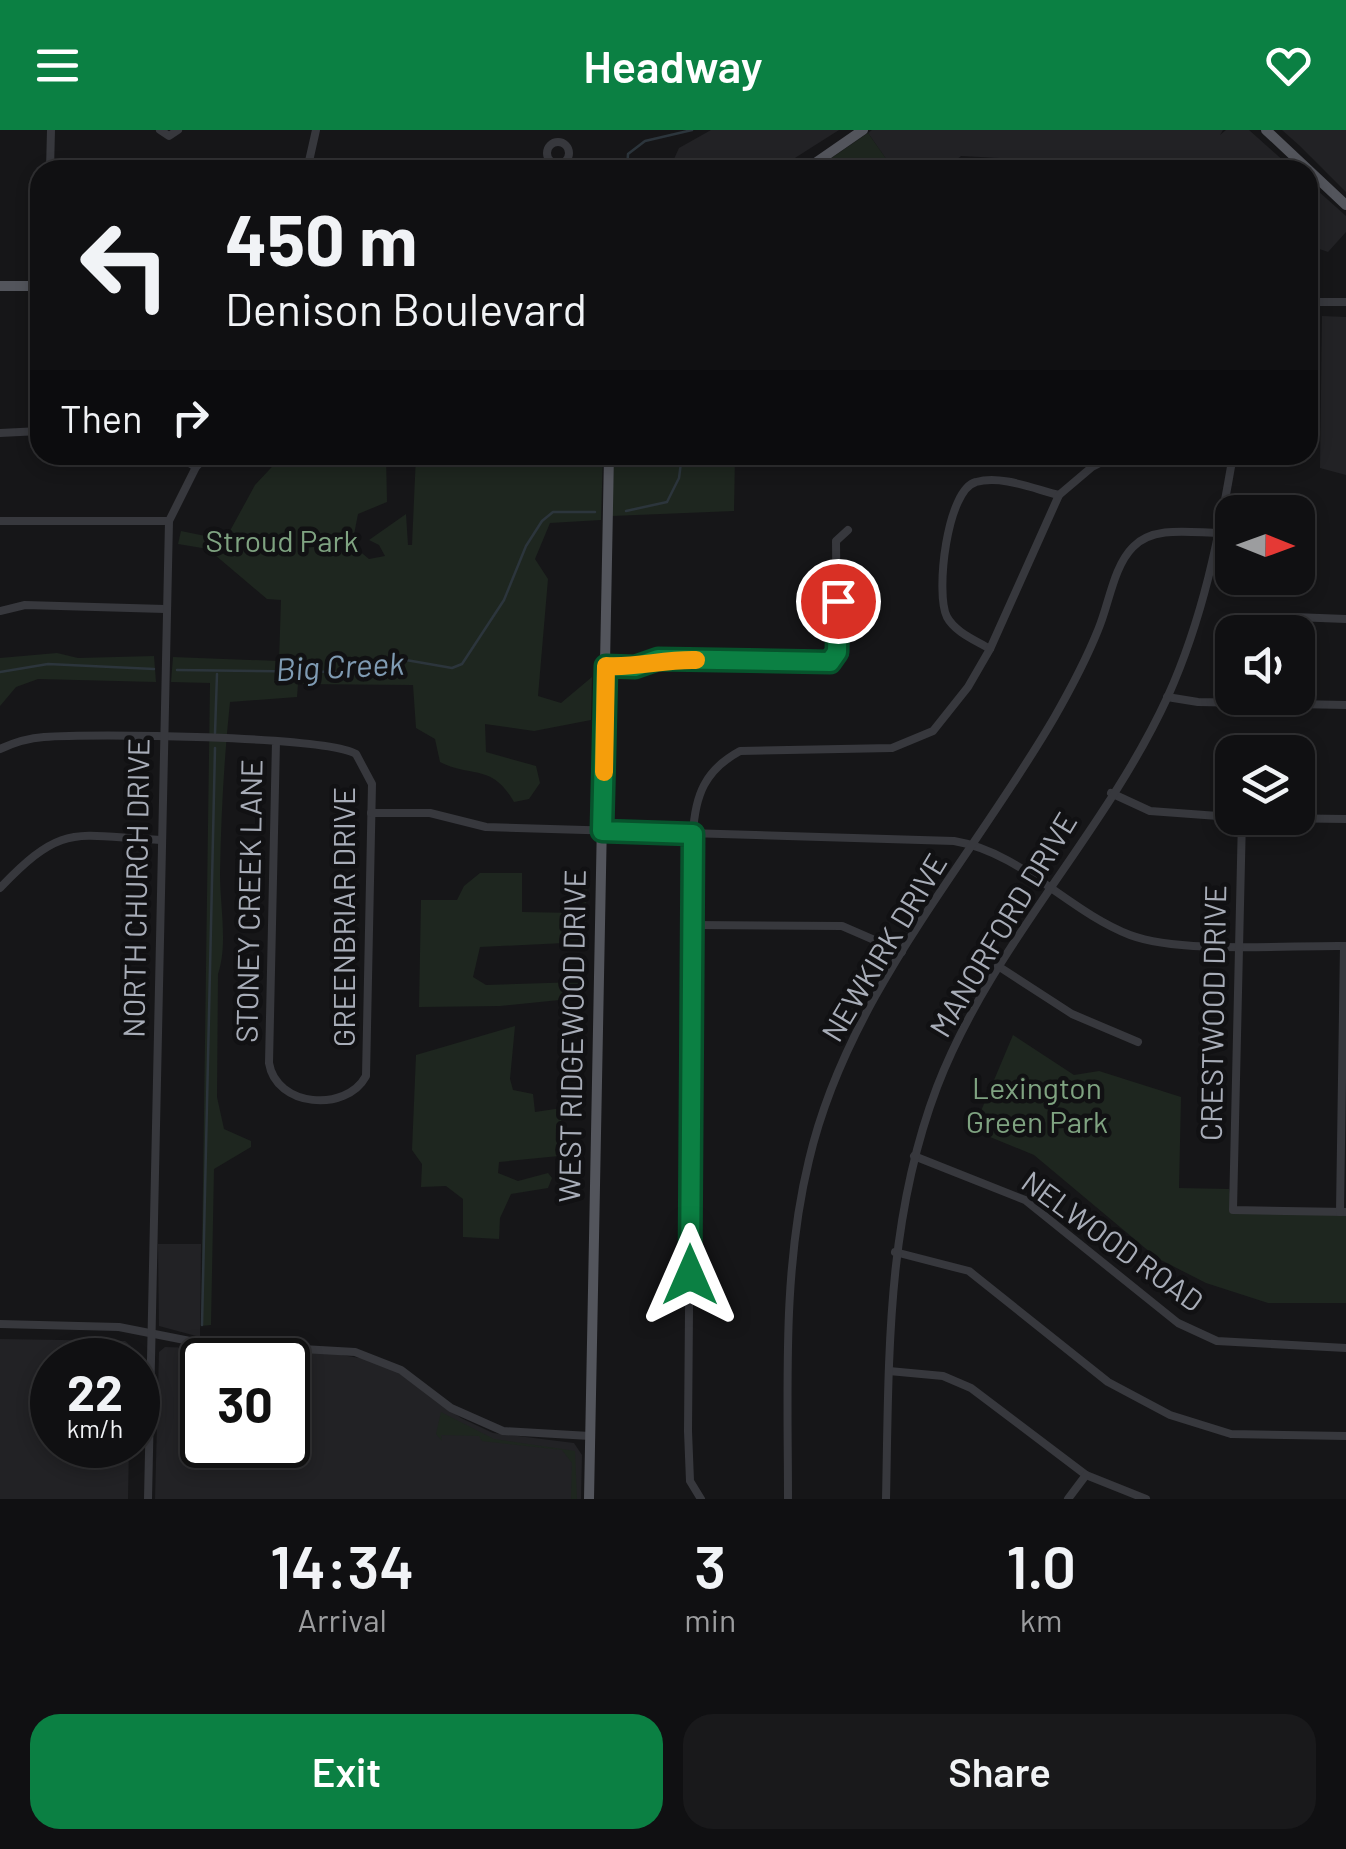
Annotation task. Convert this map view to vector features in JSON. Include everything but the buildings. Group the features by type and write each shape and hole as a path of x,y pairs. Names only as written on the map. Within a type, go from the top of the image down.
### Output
{"main road":[{"path":"818,160 862,130"},
{"path":"1266,130 1298,160"},
{"path":"1318,179 1346,205"},
{"path":"0,286 30,286"},
{"name":"WEST RIDGEWOOD DRIVE","path":"589,1499 609,465"}],"street":[{"path":"50,160 51,130"},
{"path":"160,130 169,136 178,130"},
{"path":"309,160 316,130"},
{"path":"564,143 567,130"},
{"path":"1318,302 1346,302"},
{"path":"0,433 30,432"},
{"path":"701,1499 690,1482 688,1431 693,834 700,788 722,760 754,748 877,750 917,740 946,718 990,648 1059,495 1102,465"},
{"name":"MANORFORD DRIVE","path":"1227,495 1232,465"},
{"name":"NORTH CHURCH DRIVE","path":"148,1499 169,522 196,467"},
{"path":"990,648 956,629 944,611 952,506 961,489 974,482 1016,484 1059,495"},
{"path":"0,520 169,522"},
{"path":"606,666 635,667 658,659 831,662 837,652 836,541 848,530"},
{"name":"NEWKIRK DRIVE","path":"788,1499 792,1264 809,1156 837,1073 902,952 1080,669 1122,564 1133,547 1148,536 1168,532 1215,533"},
{"name":"MANORFORD DRIVE","path":"886,1499 895,1252 914,1156 937,1086 998,966 1111,793 1167,697 1211,582 1215,560"},
{"path":"0,611 25,604 165,609"},
{"path":"1315,618 1346,619"},
{"path":"1167,697 1198,702 1346,704"},
{"name":"GREENBRIAR DRIVE","path":"0,749 44,737 276,741 331,744 356,754 372,784 366,1076 350,1094 302,1098 286,1095 272,1080 269,1063"},
{"name":"STONEY CREEK LANE","path":"269,1063 276,741"},
{"path":"1111,793 1150,811 1215,816"},
{"path":"371,813 430,814 486,827 973,844 1132,936 1170,943 1345,946 1343,1212"},
{"path":"1315,819 1346,819"},
{"name":"CRESTWOOD DRIVE","path":"1241,835 1232,1210 1343,1212"},
{"path":"0,888 34,853 54,840 71,836 161,840"},
{"path":"692,925 842,926 902,952"},
{"path":"998,966 1072,1014 1138,1042"},
{"name":"NELWOOD ROAD","path":"914,1156 1025,1200 1178,1323 1217,1341 1346,1348"},
{"path":"895,1252 969,1271 1108,1382 1184,1421 1231,1434 1346,1436"},
{"path":"0,1324 120,1327 200,1343 355,1352 401,1370 451,1408 503,1431 590,1436"},
{"path":"888,1371 943,1376 971,1388 1086,1475 1146,1499"},
{"path":"1068,1499 1086,1475"}],"shaded area":[{"path":"711,130 839,130 792,160 672,160 679,148"},
{"path":"1223,130 1220,135 1226,130 1249,130 1283,160 1036,160 961,156 956,160 887,160 868,133"},
{"path":"1282,130 1346,130 1346,192 1318,160"},
{"path":"1318,191 1346,216 1346,232 1328,252 1318,248"},
{"path":"1322,316 1346,317 1346,475 1320,468"},
{"path":"158,1244 201,1244 200,1337 159,1326"},
{"path":"0,1339 30,1339 30,1468 129,1468 128,1499 0,1499"},
{"path":"165,1347 180,1347 180,1468 310,1468 310,1352 366,1359 396,1371 461,1418 493,1433 574,1443 582,1455 581,1499 155,1499 156,1468 160,1468 160,1351"}],"green space":[{"path":"868,133 887,160 829,160"},
{"name":"Stroud Park","path":"274,465 386,465 387,502 358,514 352,545 369,559 385,556 379,545 369,540 406,514 408,545 412,545 416,465 603,465 601,520 550,523 535,559 548,579 538,696 561,703 592,677 591,720 534,731 485,724 486,752 536,766 540,783 529,799 514,802 489,776 440,762 435,739 416,728 413,685 298,684 297,697 230,702 221,831 223,938 218,974 217,1097 224,1129 251,1141 251,1147 214,1169 211,1325 201,1326 210,683 171,682 173,657 279,661 281,600 267,599 208,549 178,544 181,531 225,540 255,485"},
{"path":"614,465 735,465 734,511 612,516"},
{"path":"57,653 78,658 154,656 156,682 38,679 16,687 0,706 0,658"},
{"path":"480,873 522,873 522,912 575,913 574,876 587,875 585,942 480,947 473,977 486,985 579,982 579,998 500,1006 419,1007 421,900 457,900 464,886"},
{"path":"515,1026 510,1079 513,1090 533,1094 535,1112 562,1108 559,1156 499,1162 498,1173 518,1181 548,1173 552,1178 548,1188 511,1194 500,1218 499,1239 463,1237 463,1199 446,1186 421,1187 422,1164 412,1150 416,1055"},
{"name":"Lexington Green Park","path":"1013,1035 1074,1075 1099,1071 1181,1097 1179,1188 1229,1189 1234,1212 1346,1215 1346,1303 1268,1303 1206,1283 1157,1258 1034,1155 973,1130"},
{"path":"441,1412 494,1439 575,1451 577,1499 571,1499 572,1463 562,1450 482,1441 479,1436 441,1435 442,1441 436,1434"}],"waterway":[{"name":"Big Creek","path":"628,160 628,154 645,141 692,130"},
{"name":"Big Creek","path":"626,511 667,502 681,465"},
{"name":"Big Creek","path":"177,670 345,672 406,660 452,668 462,664 504,600 526,546 542,521 553,512 595,512"},
{"name":"Big Creek","path":"0,672 48,664 154,669"},
{"path":"215,733 217,674"},
{"path":"202,1325 215,748"}],"slow traffic":[{"path":"604,772 606,666 635,667 658,659 696,660"}],"route":[{"path":"690,1275 693,834 602,831 606,666 635,667 658,659 830,662 837,652 838,601"}]}
